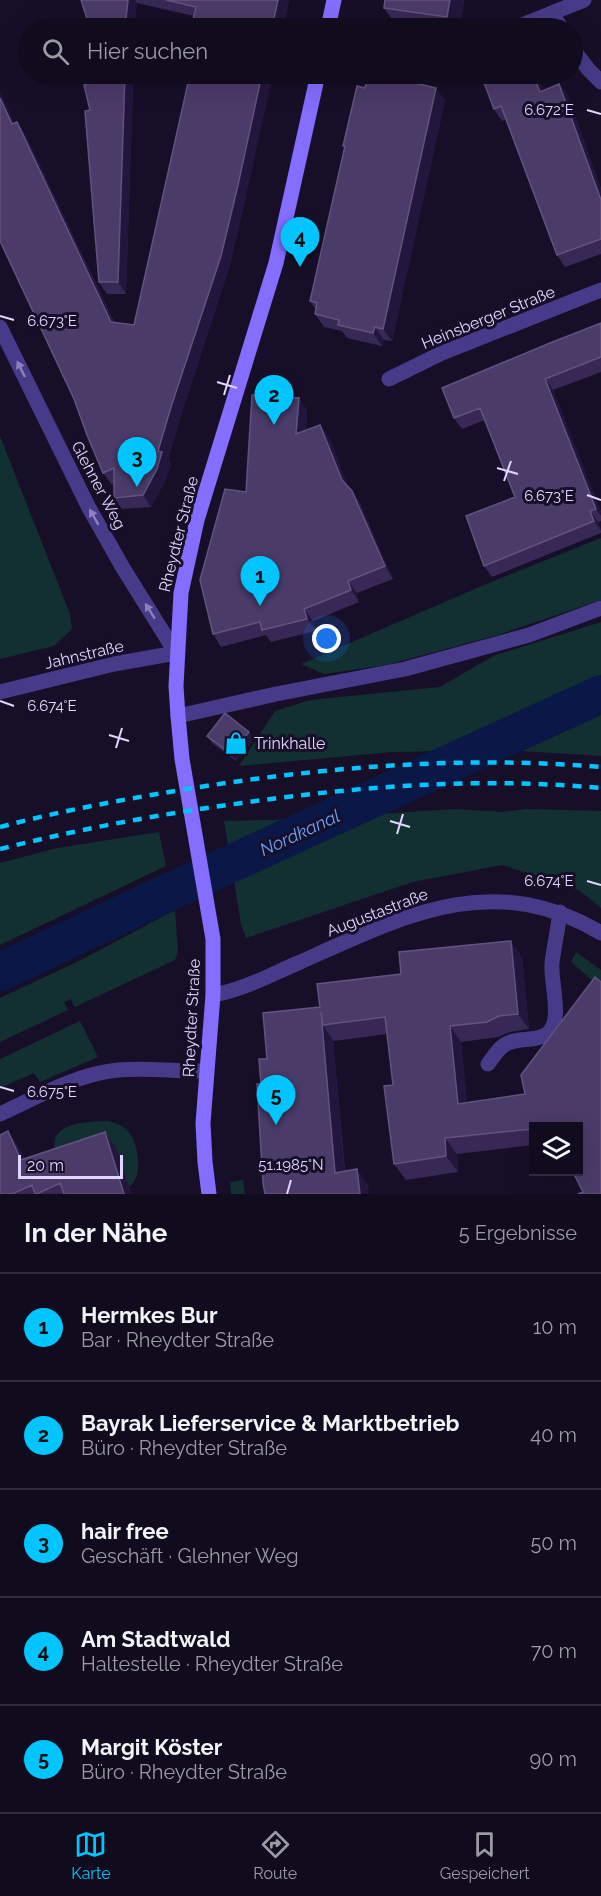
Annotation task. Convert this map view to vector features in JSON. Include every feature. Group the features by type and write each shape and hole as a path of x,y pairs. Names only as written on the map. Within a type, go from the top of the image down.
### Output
{"main road":[{"path":"330,18 334,0"},
{"name":"Rheydter Straße","path":"209,1194 203,1123 213,995 213,939 182,759 178,717 176,653 181,593 197,520 276,263 316,84"}],"street":[{"path":"540,18 584,0"},
{"path":"552,13 555,18"},
{"path":"583,62 601,82"},
{"name":"Heinsberger Straße","path":"389,379 442,353 601,290"},
{"name":"Glehner Weg","path":"0,327 89,508 176,653"},
{"path":"178,717 276,694 405,669 529,635 601,608"},
{"name":"Jahnstraße","path":"0,692 114,664 176,653"},
{"name":"Augustastraße","path":"213,995 235,991 433,908 490,900 519,903 560,912 601,933"},
{"path":"488,1064 500,1047 510,1041 533,1039 547,1034 554,1024 552,965 560,912"},
{"path":"0,1114 100,1072 139,1068 175,1072 206,1071"}],"green space":[{"path":"0,436 70,614 72,629 54,646 0,659"},
{"path":"601,538 601,600 498,635 386,665 324,674 301,664 491,582"},
{"path":"601,622 601,678 442,751 393,752 239,766 275,711 310,700 440,687 493,656"},
{"path":"601,715 601,756 521,751 522,751"},
{"path":"455,809 503,812 526,809 601,811 601,908 579,890 502,865 413,882 246,938 241,924 224,821 301,819"},
{"path":"159,832 166,866 0,945 0,863 57,848"},
{"path":"175,910 178,952 175,960 75,1007 71,999 64,1002 68,1010 0,1042 0,998 79,961"},
{"path":"576,952 601,970 601,988 571,962"},
{"path":"80,1021 98,1057 40,1082 34,1073 0,1088 0,1059"},
{"path":"108,1121 126,1129 137,1150 137,1175 129,1187 117,1150 61,1168 57,1156 55,1140 58,1133 65,1128 82,1123"},
{"path":"243,1180 245,1194 231,1194 230,1182"}],"building":[{"path":"81,0 128,0 126,18 87,18"},
{"path":"166,0 278,0 274,18 193,18 196,7"},
{"path":"385,0 450,0 447,17 384,8"},
{"path":"125,84 118,282 99,282 85,111 90,110 84,85"},
{"path":"188,84 260,84 221,256 171,407 158,451 162,452 157,469 143,495 114,498 114,468 103,473 74,399 0,241 0,98 12,124 17,122 111,322 134,325"},
{"path":"366,84 419,84 436,88 383,329 375,327 373,333 338,325 339,320 315,314 317,303 310,301 357,86 365,88"},
{"path":"485,84 537,84 540,92 559,84 601,200 601,239 557,255 501,106 494,109"},
{"path":"601,323 601,357 545,379 596,509 590,511 594,521 484,566 466,516 515,497 480,408 454,418 442,388"},
{"path":"252,395 299,398 296,434 320,425 342,480 352,491 385,566 348,581 351,590 304,609 307,619 262,630 260,622 213,634 200,580 225,489 246,492"},
{"path":"225,713 249,732 231,754 207,736"},
{"path":"511,941 518,1014 499,1016 487,1022 450,1026 458,1104 525,1094 521,1075 595,977 601,982 601,1194 578,1194 583,1192 575,1176 583,1176 583,1122 529,1122 529,1129 445,1138 446,1156 394,1164 384,1086 393,1085 385,1017 323,1025 321,1012 335,1173 357,1169 360,1194 265,1194 257,1084 261,1084 259,1059 267,1059 263,1013 320,1007 317,984 401,974 399,952"},
{"path":"8,1131 21,1160 105,1132 124,1194 64,1194 60,1183 37,1194 32,1185 12,1194 0,1194 0,1135"}],"waterway":[{"name":"Nordkanal","path":"0,972 601,694"}],"railway":[{"path":"0,827 128,799 255,779 353,768 452,763 601,767"},
{"path":"0,849 150,817 331,792 466,783 601,788"}],"place":[{"name":"Am Stadtwald","path":"300,267"},
{"name":"Bayrak Lieferservice & Marktbetrieb","path":"274,425"},
{"name":"hair free","path":"137,487"},
{"name":"Hermkes Bur","path":"260,606"},
{"name":"Trinkhalle","path":"236,743"},
{"name":"Margit Köster","path":"276,1125"}]}
